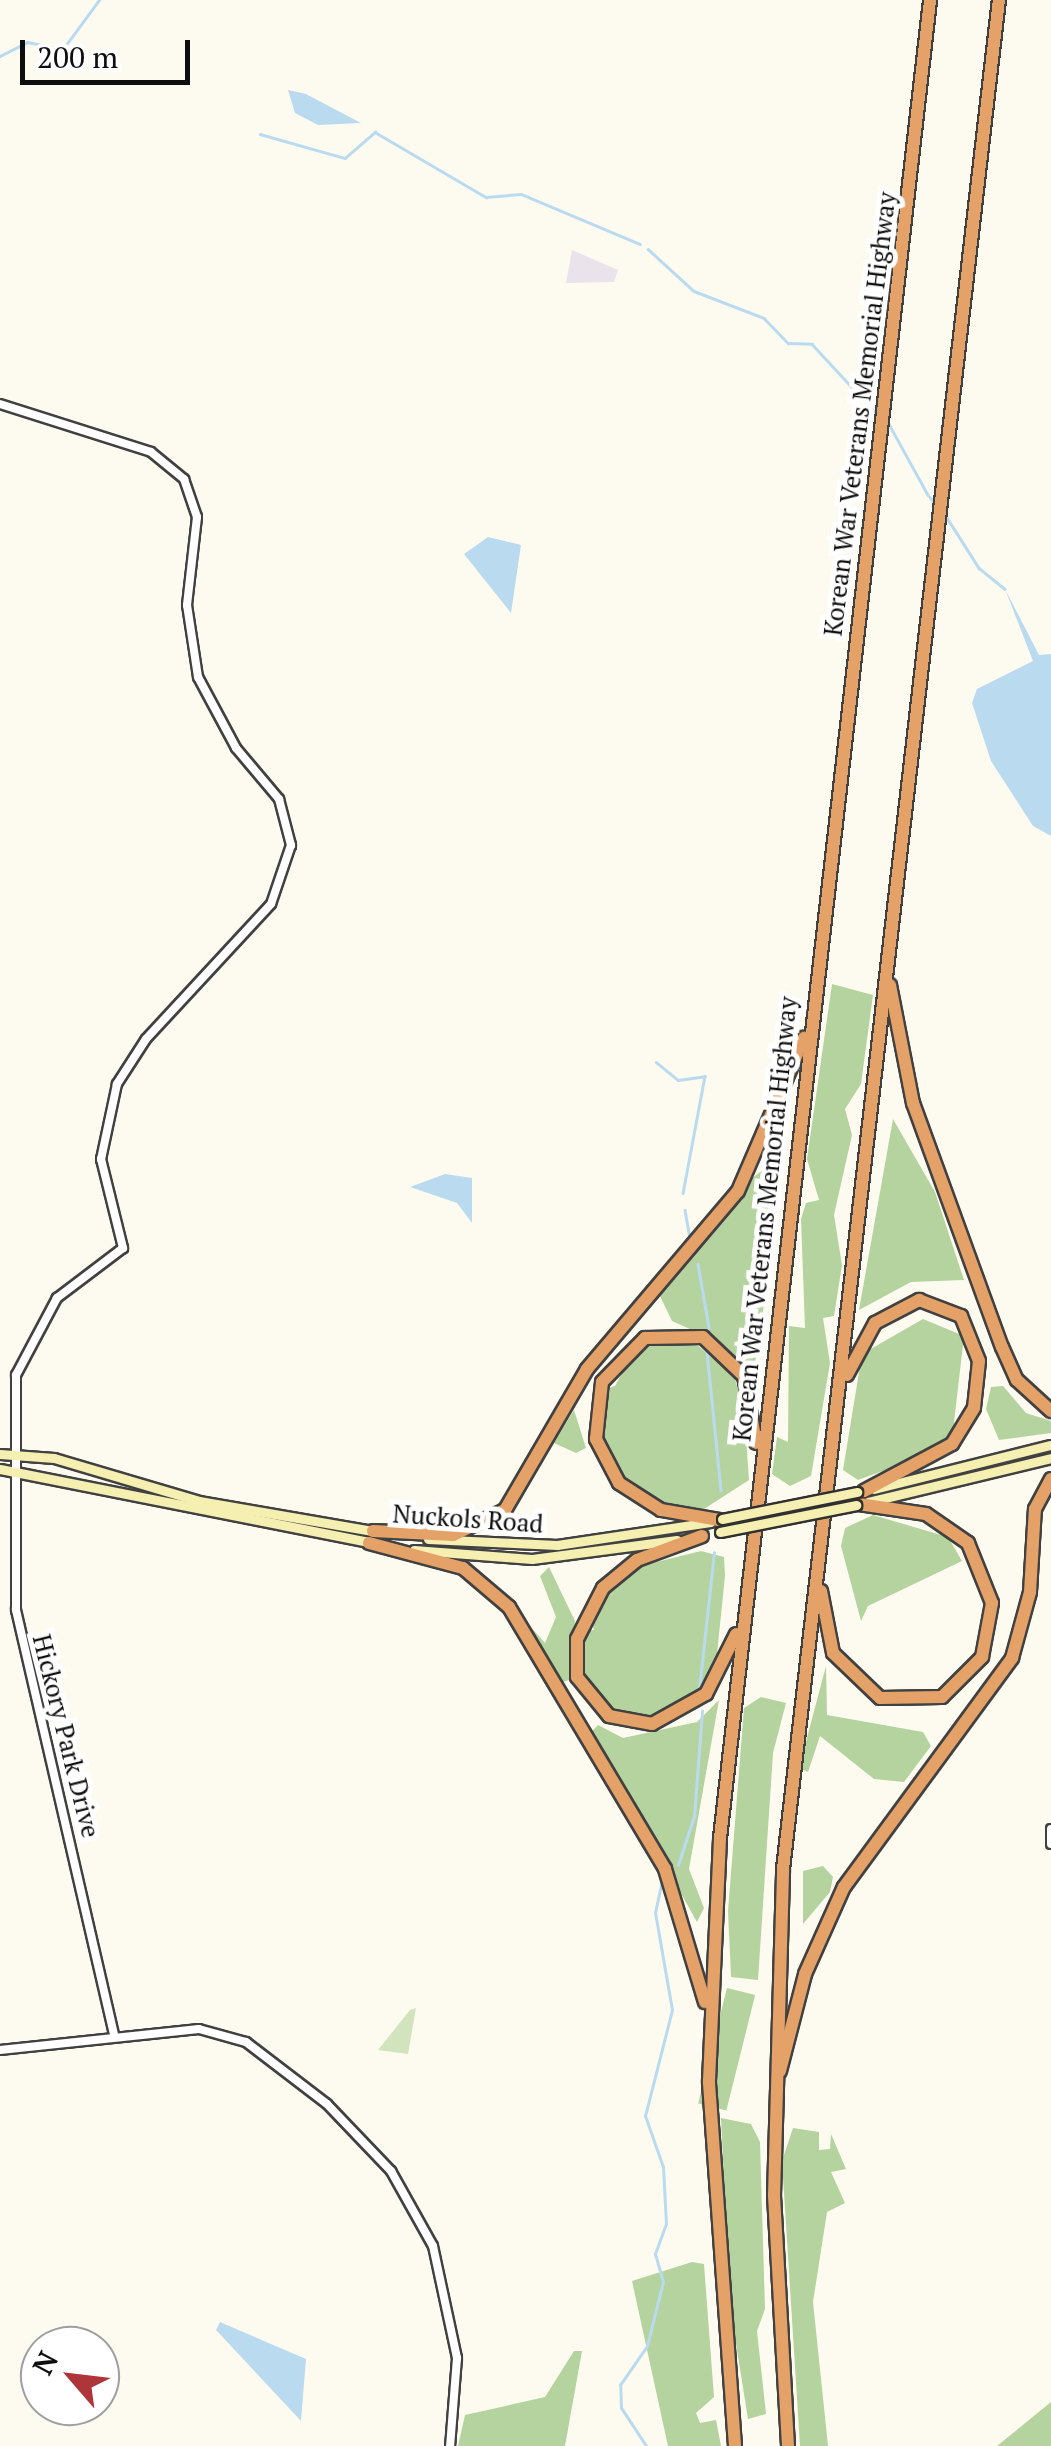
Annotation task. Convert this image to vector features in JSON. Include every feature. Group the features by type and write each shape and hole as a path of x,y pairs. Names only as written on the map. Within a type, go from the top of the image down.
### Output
{"highway":[{"name":"Korean War Veterans Memorial Highway","path":"735,2446 712,2184 709,2018 745,1587 930,0"},
{"path":"788,2446 773,2108 783,1869 999,0"},
{"path":"888,974 909,1092 1002,1348 1017,1380 1051,1410"},
{"path":"371,1537 453,1535 505,1510 587,1369 738,1191 810,1016"},
{"path":"833,1446 851,1361 875,1323 919,1300 961,1316 980,1361 968,1422 922,1467 859,1498"},
{"path":"721,1524 644,1502 602,1458 598,1393 632,1345 685,1332 733,1360 756,1412 756,1497"},
{"path":"773,2108 798,1994 833,1907 1012,1658 1028,1603 1035,1509 1051,1479"},
{"path":"818,1567 833,1653 867,1691 932,1701 975,1669 992,1617 976,1554 926,1514 859,1498"},
{"path":"702,1536 637,1560 598,1595 575,1649 589,1700 634,1724 692,1707 720,1673 745,1587"},
{"path":"371,1537 463,1568 518,1620 665,1869 709,2018"}],"main road":[{"name":"Nuckols Road","path":"859,1498 1051,1445"},
{"name":"Nuckols Road","path":"0,1454 18,1454 218,1505 371,1537 537,1546 721,1524 1051,1458"},
{"name":"Nuckols Road","path":"0,1469 18,1469 371,1537 532,1558 702,1536 721,1524"}],"street":[{"name":"Hickory Park Drive","path":"0,404 151,452 184,478 198,517 187,605 198,677 236,748 279,798 290,833 288,871 271,904 146,1038 117,1084 101,1159 123,1248 65,1288 29,1342 14,1385 23,1659 114,2035"},
{"path":"1051,1829 1051,1844"},
{"path":"0,2050 192,2028 246,2042 353,2128 390,2170 433,2246 452,2311 450,2446"}],"shaded area":[{"path":"572,250 618,270 614,282 566,283"}],"green space":[{"path":"832,984 873,995 861,1084 845,1109 852,1135 834,1215 842,1265 834,1316 823,1318 830,1363 811,1476 790,1486 772,1474 777,1437 788,1442 789,1326 805,1328 801,1219 806,1203 819,1200 807,1159"},
{"path":"893,1119 935,1192 964,1280 911,1282 859,1310"},
{"path":"778,1159 783,1174 753,1379 719,1342 672,1321 660,1296 748,1181"},
{"path":"923,1319 964,1336 953,1431 935,1452 858,1480 843,1470 862,1354"},
{"path":"690,1339 734,1376 744,1409 749,1480 704,1509 654,1501 629,1485 599,1434 602,1390 615,1386 639,1343"},
{"path":"1003,1386 1026,1413 1051,1421 1051,1433 999,1440 986,1409 991,1387"},
{"path":"574,1410 586,1448 576,1453 554,1443"},
{"path":"873,1515 948,1537 962,1561 868,1606 861,1621 841,1546 845,1528"},
{"path":"701,1551 724,1557 725,1576 717,1654 703,1687 655,1721 605,1711 578,1661 584,1630 594,1630 590,1615 632,1568"},
{"path":"549,1567 575,1621 569,1680 560,1683 505,1598 545,1643 556,1617 540,1576"},
{"path":"826,1666 827,1715 923,1732 931,1746 904,1782 874,1779 820,1736 808,1772 799,1768"},
{"path":"761,1697 786,1703 773,1753 758,1980 731,1977 728,1911 744,1708"},
{"path":"719,1700 689,1869 704,1908 697,1922 591,1732 598,1725 623,1738 697,1722"},
{"path":"823,1866 833,1877 830,1892 803,1924 803,1871"},
{"path":"727,1988 755,1995 726,2110 698,2103"},
{"path":"416,2008 408,2054 378,2050 410,2010"},
{"path":"721,2118 751,2124 760,2142 765,2309 757,2331 766,2414 748,2419 730,2306"},
{"path":"793,2128 819,2132 819,2150 830,2149 831,2134 846,2169 831,2172 845,2203 827,2212 813,2302 828,2446 800,2446 782,2161"},
{"path":"692,2262 704,2264 714,2397 696,2413 700,2423 716,2420 721,2446 668,2446 632,2281"},
{"path":"574,2351 582,2351 565,2446 458,2446 465,2415 545,2397"},
{"path":"1051,2402 1051,2446 997,2446"}],"water":[{"path":"288,90 306,94 361,123 318,125 295,113"},
{"path":"488,537 521,545 511,613 464,554"},
{"path":"1005,589 1039,655 1051,654 1051,836 1033,826 991,761 972,703 977,689 1033,661"},
{"path":"445,1174 472,1178 472,1223 457,1203 410,1187"},
{"path":"220,2322 306,2359 301,2421 216,2330"}],"waterway":[{"path":"0,56 27,42 63,49 99,0"},
{"path":"260,134 345,158 375,132 486,197 521,194 640,244"},
{"path":"648,249 694,291 764,318 788,343 812,344 875,412"},
{"path":"889,424 928,495"},
{"path":"930,497 935,504"},
{"path":"946,516 979,568 1005,589"},
{"path":"656,1062 678,1080 705,1076 683,1193"},
{"path":"685,1210 690,1237"},
{"path":"698,1264 709,1328"},
{"path":"707,1352 721,1490"},
{"path":"699,1690 714,1553"},
{"path":"678,1865 694,1816 702,1711"},
{"path":"646,2446 621,2408 620,2385 647,2346 663,2282 655,2254 666,2224 663,2167 645,2116 672,2010 655,1913 661,1884"}]}
